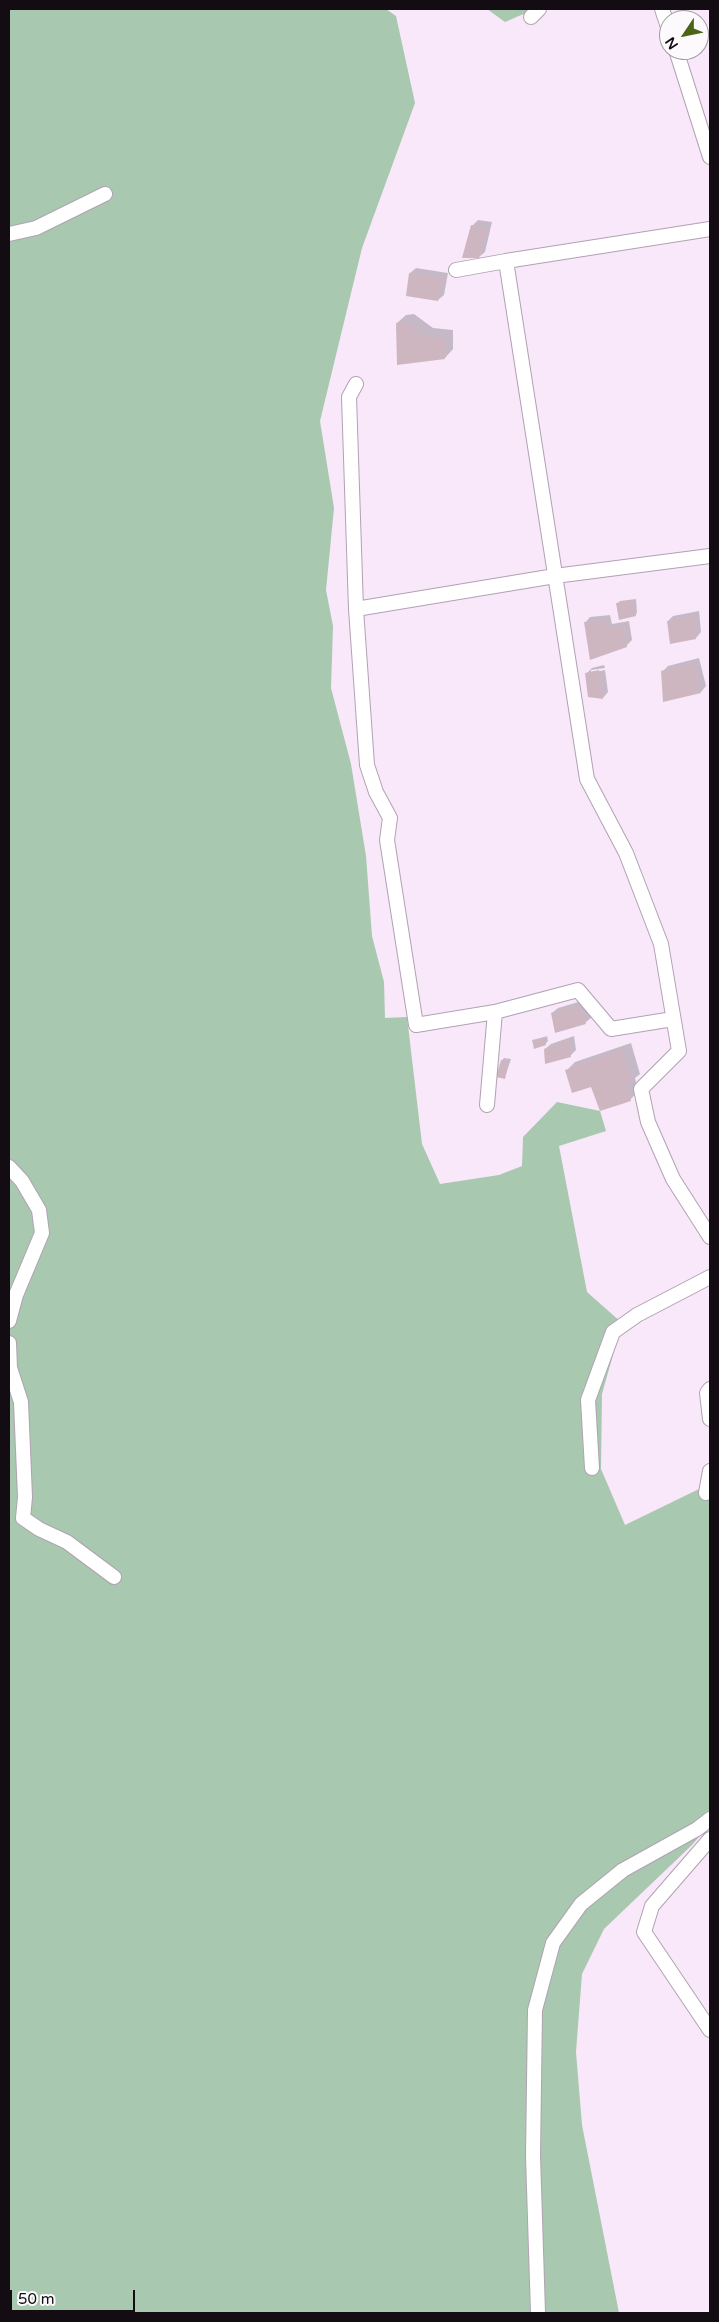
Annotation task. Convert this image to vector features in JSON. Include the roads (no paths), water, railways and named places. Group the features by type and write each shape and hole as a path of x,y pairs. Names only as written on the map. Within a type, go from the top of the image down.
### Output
{"street":[{"path":"679,60 710,157"},
{"path":"9,234 36,228 105,194"},
{"path":"456,270 710,229"},
{"path":"506,261 587,779 626,853 662,944 679,1051 641,1089 648,1122 673,1179 710,1237"},
{"path":"356,384 349,397 356,609 367,765 376,792 390,818 387,840 416,1025 495,1012 578,990 611,1029 673,1019"},
{"path":"356,609 555,576 710,556"},
{"path":"487,1105 495,1012"},
{"path":"9,1167 22,1181 39,1210 42,1233 16,1295 9,1321"},
{"path":"592,1468 588,1400 613,1332 637,1315 710,1276"},
{"path":"9,1343 10,1368 21,1402 25,1497 23,1518 39,1529 67,1542 114,1576"},
{"path":"710,1389 707,1393 710,1419"},
{"path":"706,1493 710,1471"},
{"path":"538,2313 533,2156 536,2010 553,1943 581,1904 623,1870 697,1829 710,1819"},
{"path":"710,1839 652,1906 644,1932 710,2030"}]}
